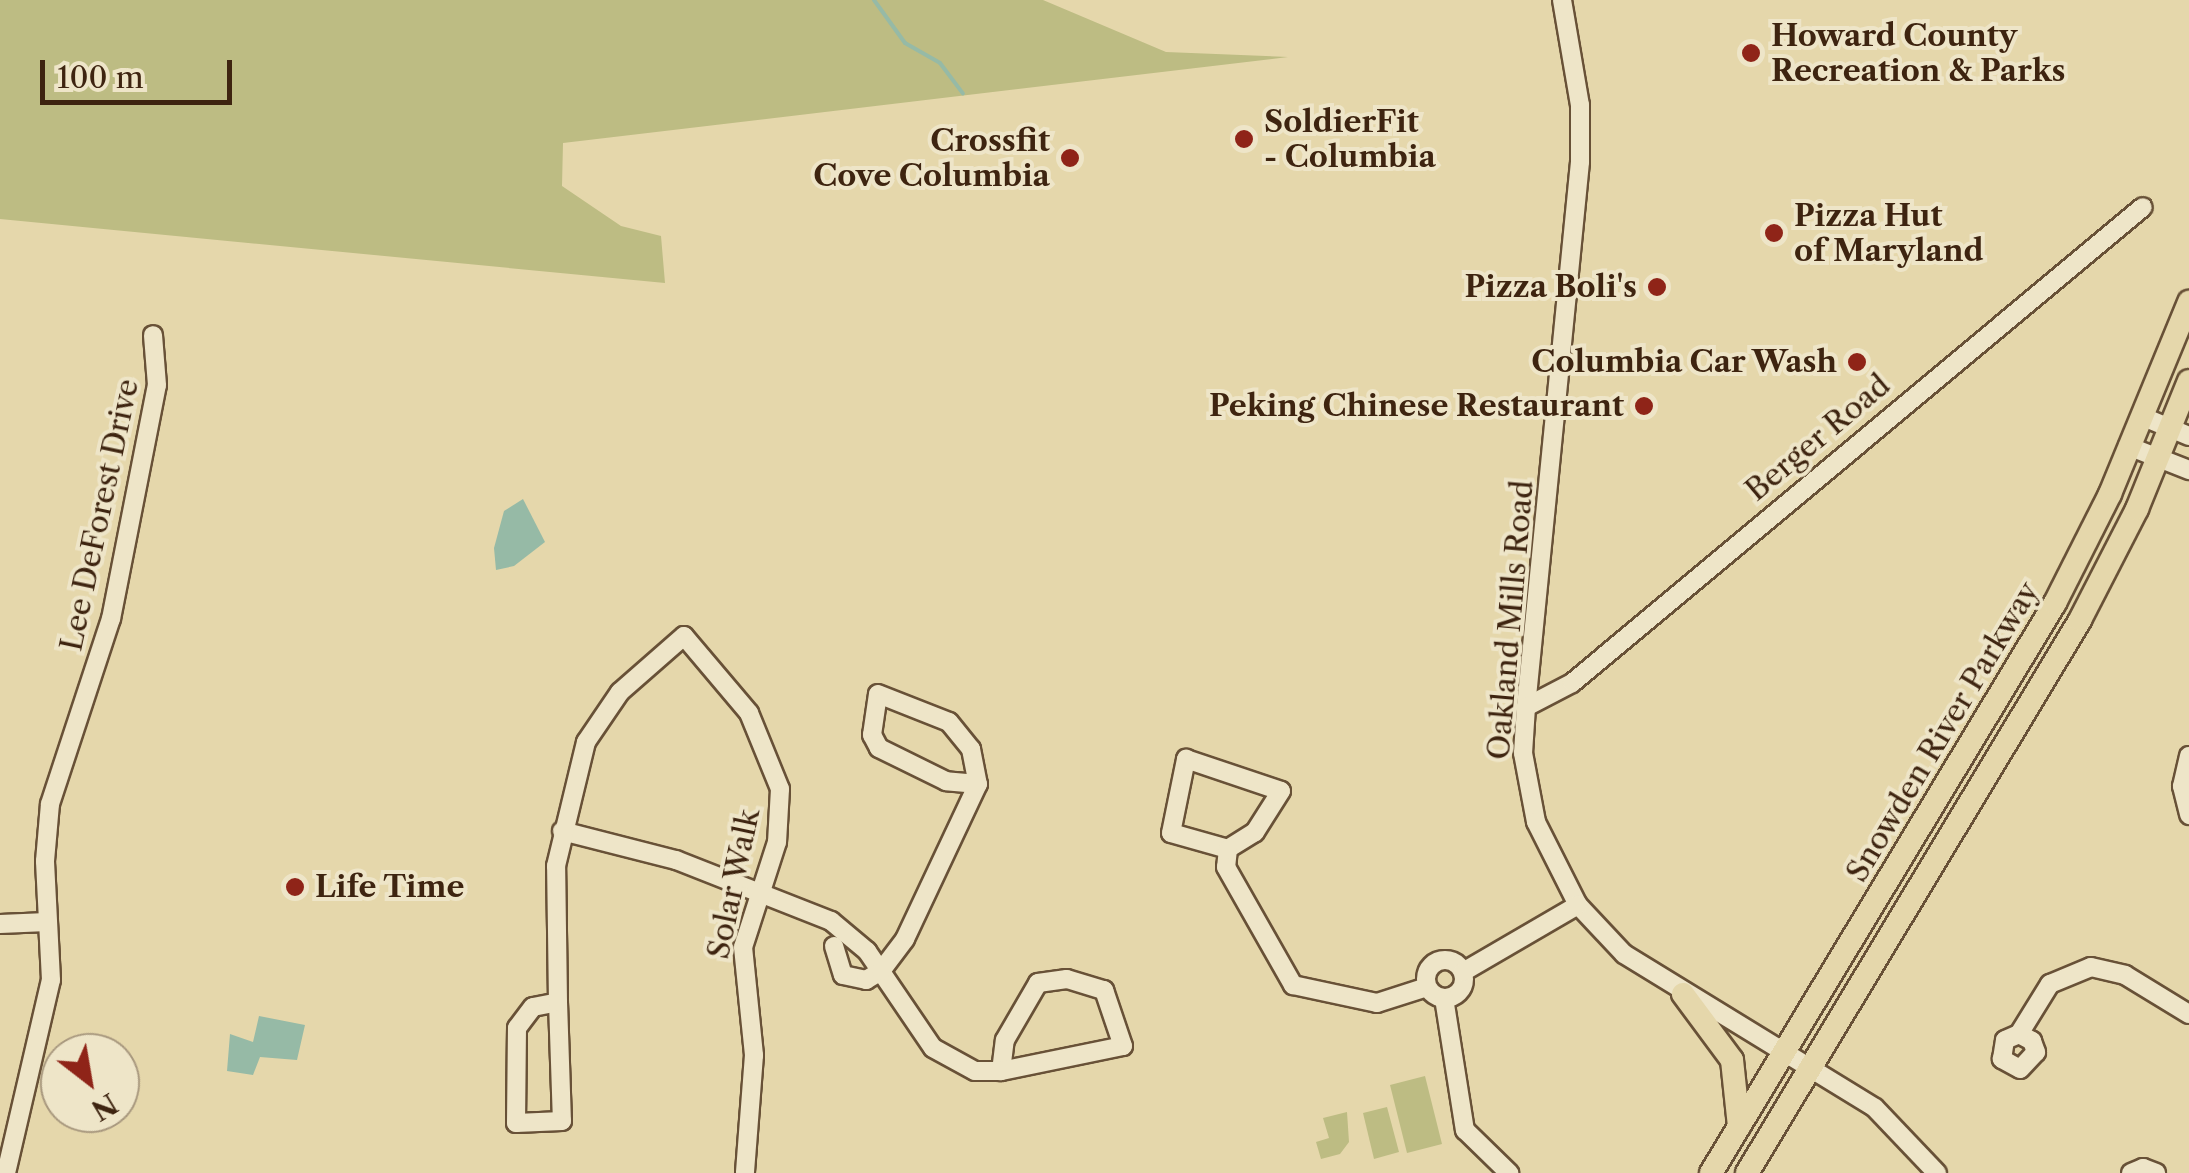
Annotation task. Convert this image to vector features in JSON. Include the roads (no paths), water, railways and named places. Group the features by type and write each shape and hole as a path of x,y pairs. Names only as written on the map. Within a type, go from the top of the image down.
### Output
{"main road":[{"name":"Snowden River Parkway","path":"1711,1173 2055,603 2189,302"},
{"name":"Snowden River Parkway","path":"1746,1173 2080,620 2158,457 2179,432 2189,382"},
{"path":"1683,994 1732,1060 1739,1127"}],"street":[{"name":"Oakland Mills Road","path":"1562,0 1580,105 1580,162 1526,707 1528,795 1552,862 1578,905 1624,954 1683,994 1875,1108 1936,1173"},
{"name":"Berger Road","path":"1526,707 1572,683 2143,207"},
{"name":"Lee DeForest Drive","path":"6,1173 45,1027 52,960 46,922 50,804 110,619 157,386 153,335"},
{"path":"2141,416 2179,432"},
{"path":"2128,446 2189,470"},
{"name":"Solar Walk","path":"562,831 586,742 604,709 684,636 750,713 776,770 779,827 758,890 742,964 754,1055 745,1173"},
{"path":"834,946 843,975 866,980 880,971 905,939 978,784 971,749 949,722 878,694 872,735 880,748 946,782 978,784"},
{"path":"2189,756 2182,786 2189,814"},
{"path":"1186,759 1281,791 1255,832 1228,849 1171,833 1186,759"},
{"path":"558,1002 533,1007 517,1028 516,1124 562,1121 556,866 562,831 651,852 758,890 849,932 933,1048 975,1071 1001,1071 1079,1060 1124,1046 1104,990 1067,979 1038,983 1005,1040 1001,1071"},
{"path":"1228,849 1228,877 1292,984 1363,1003 1427,987 1444,998 1465,1130 1510,1173"},
{"path":"1463,972 1578,905"},
{"path":"0,924 46,922"},
{"path":"1427,987 1426,974 1436,961 1452,961 1463,972"},
{"path":"2018,1034 2050,984 2091,967 2125,975 2189,1014"},
{"path":"1444,998 1460,991 1463,972"},
{"path":"2131,1173 2142,1168 2156,1173"}],"waterway":[{"path":"874,0 905,43 940,63 963,93"}],"place":[{"name":"Howard County Recreation & Parks","path":"1751,53"},
{"name":"SoldierFit - Columbia","path":"1244,139"},
{"name":"Crossfit Cove Columbia","path":"1070,158"},
{"name":"Pizza Hut of Maryland","path":"1774,233"},
{"name":"Pizza Boli's","path":"1657,287"},
{"name":"Columbia Car Wash","path":"1857,362"},
{"name":"Peking Chinese Restaurant","path":"1644,406"},
{"name":"Life Time","path":"295,887"}]}
